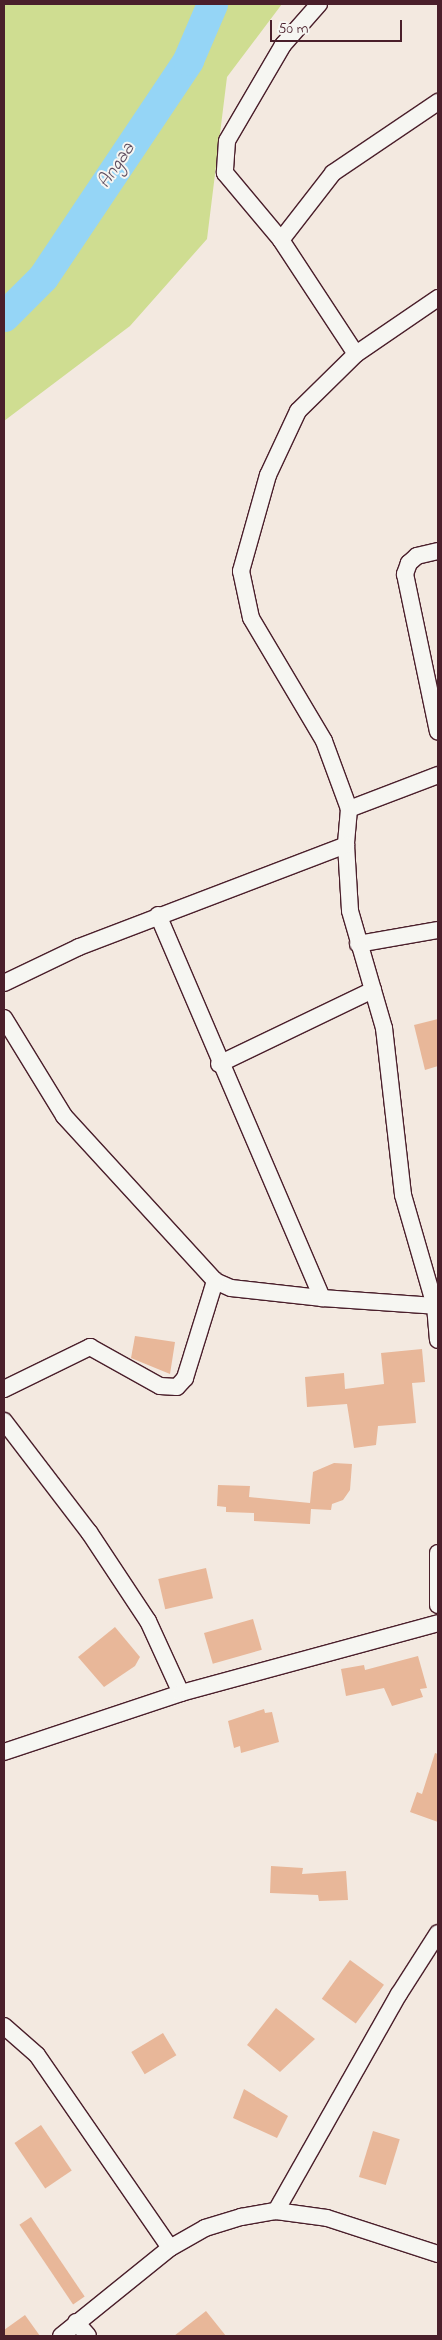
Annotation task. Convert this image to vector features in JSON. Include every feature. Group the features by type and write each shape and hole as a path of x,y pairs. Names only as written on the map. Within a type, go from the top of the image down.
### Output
{"street":[{"path":"319,4 283,45 227,141 226,173 281,240 356,354"},
{"path":"281,240 333,173 438,102"},
{"path":"438,298 356,354 288,426 262,493 241,571 251,618 324,741 350,809 346,845 350,911 358,944 384,1028 403,1196 435,1306 438,1340"},
{"path":"438,551 418,556 408,563 405,574 438,732"},
{"path":"350,809 438,775"},
{"path":"4,983 158,915 346,845"},
{"path":"158,915 219,1064 322,1298"},
{"path":"358,944 438,930"},
{"path":"219,1064 373,990"},
{"path":"4,1018 64,1116 215,1281 231,1288 322,1298 435,1306"},
{"path":"4,1389 90,1347 160,1386 177,1387 185,1378 215,1281"},
{"path":"4,1420 89,1532 148,1621 181,1693"},
{"path":"438,1553 438,1605"},
{"path":"4,1751 181,1693 438,1624"},
{"path":"276,2211 399,1994 438,1933"},
{"path":"4,2026 38,2055 170,2248"},
{"path":"60,2336 170,2248 205,2228 276,2211 327,2218 438,2254"},
{"path":"76,2322 88,2336"}],"green space":[{"path":"4,4 282,4 227,77 207,239 130,326 4,421"}],"building":[{"path":"438,1019 438,1066 425,1070 414,1025"},
{"path":"135,1336 175,1342 170,1374 131,1358"},
{"path":"422,1349 425,1382 412,1383 416,1423 378,1426 376,1445 354,1448 347,1404 307,1407 305,1377 344,1373 345,1389 384,1384 381,1353"},
{"path":"334,1463 352,1464 350,1490 343,1500 332,1504 331,1510 311,1509 310,1524 254,1521 254,1513 226,1512 226,1507 217,1506 218,1485 250,1486 249,1497 310,1503 313,1472"},
{"path":"206,1568 213,1598 165,1609 158,1579"},
{"path":"253,1619 262,1650 213,1664 204,1633"},
{"path":"115,1627 140,1657 135,1666 104,1687 78,1657"},
{"path":"418,1656 427,1688 420,1689 423,1697 392,1706 384,1688 346,1696 341,1669 364,1665 365,1670"},
{"path":"264,1709 265,1713 272,1712 279,1742 241,1753 240,1746 234,1748 228,1721"},
{"path":"435,1753 438,1754 438,1822 410,1812 417,1792 422,1794"},
{"path":"271,1866 303,1868 302,1874 346,1871 348,1900 319,1901 318,1895 270,1893"},
{"path":"350,1960 384,1985 356,2024 322,1999"},
{"path":"276,2008 315,2039 280,2072 247,2045"},
{"path":"163,2033 176,2055 145,2074 131,2052"},
{"path":"244,2089 288,2116 277,2138 233,2118"},
{"path":"41,2125 72,2171 45,2188 14,2143"},
{"path":"373,2131 400,2139 386,2185 359,2177"},
{"path":"31,2217 85,2297 73,2304 19,2225"},
{"path":"206,2311 226,2336 174,2336"},
{"path":"25,2315 40,2336 4,2336 4,2330"}],"waterway":[{"name":"Angaa","path":"4,316 43,277 188,60 212,4"}]}
